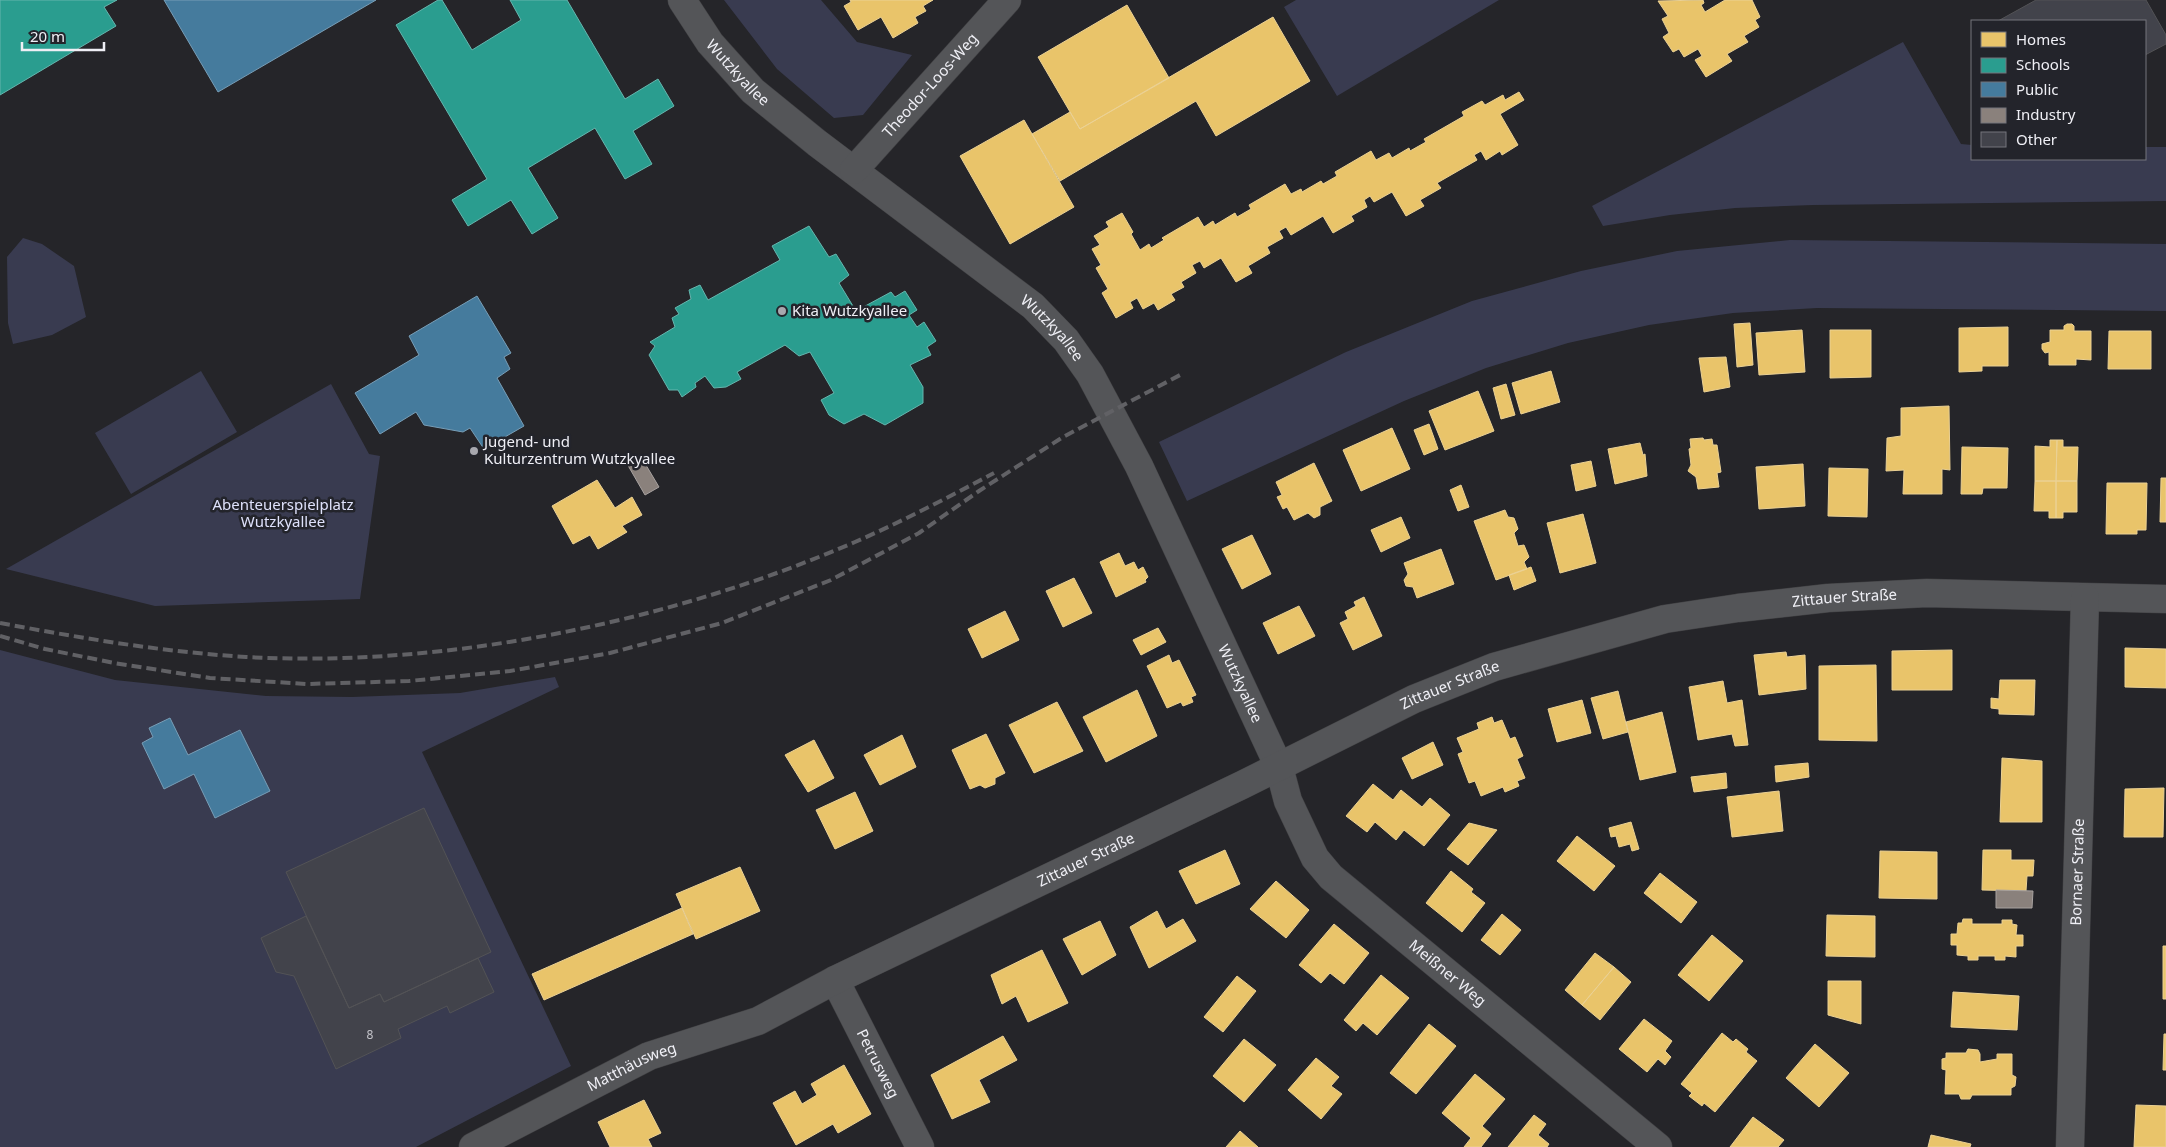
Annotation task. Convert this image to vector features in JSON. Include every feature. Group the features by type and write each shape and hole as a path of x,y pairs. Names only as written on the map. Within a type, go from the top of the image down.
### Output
{"street":[{"name":"Wutzkyallee","path":"682,0 710,43 753,91 1033,306 1066,340 1090,374 1135,459 1279,767"},
{"name":"Theodor-Loos-Weg","path":"854,170 1007,0"},
{"name":"Zittauer Straße","path":"796,1001 835,980 1279,767 1414,700 1494,667 1577,642 1665,619 1738,608 1828,598 1927,593 2166,599"},
{"name":"Bornaer Straße","path":"2070,1147 2085,598"},
{"name":"Meißner Weg","path":"1279,767 1288,801 1314,858 1331,877 1658,1147"},
{"name":"Petrusweg","path":"835,980 920,1147"},
{"name":"Matthäusweg","path":"473,1147 649,1056 758,1021 796,1001"}],"green space":[{"path":"724,0 821,0 857,42 912,55 863,115 834,118 777,69"},
{"path":"1296,0 1499,0 1337,96 1284,7"},
{"path":"1903,42 1961,144 1971,145 1971,160 2146,160 2146,147 2166,147 2166,201 1813,205 1735,208 1670,215 1603,226 1592,206"},
{"path":"23,238 42,244 74,266 86,317 52,335 13,344 8,323 7,257"},
{"path":"1790,240 2166,244 2166,311 1817,308 1733,313 1649,325 1568,343 1486,368 1404,401 1187,501 1159,442 1346,352 1472,301 1581,271 1677,251"},
{"path":"201,371 237,432 131,494 95,433"},
{"name":"Abenteuerspielplatz Wutzkyallee","path":"331,384 369,454 380,456 360,599 155,606 6,569"},
{"path":"0,650 115,680 266,696 352,697 460,693 555,677 559,687 422,752 571,1066 416,1147 0,1147"}],"building: Homes":[{"path":"850,0 933,0 923,6 926,11 915,17 918,23 893,38 881,17 858,30 844,6 851,2"},
{"path":"1703,0 1704,3 1701,5 1705,12 1725,0 1752,0 1760,17 1755,20 1759,27 1744,36 1748,42 1727,54 1732,61 1706,77 1695,60 1702,56 1698,49 1684,57 1679,49 1673,52 1663,37 1669,33 1662,19 1668,16 1658,1"},
{"path":"1127,5 1169,78 1080,129 1038,57"},
{"path":"1273,17 1310,81 1216,136 1196,101 1060,181 1032,134 1070,112 1080,129"},
{"path":"1519,92 1524,100 1500,114 1518,145 1502,155 1500,151 1486,160 1481,151 1474,155 1477,160 1437,183 1441,188 1420,200 1424,206 1406,216 1392,192 1374,202 1370,196 1364,200 1367,207 1351,216 1354,221 1333,233 1323,216 1291,235 1286,227 1279,231 1283,238 1267,247 1270,253 1248,266 1252,273 1236,282 1221,258 1204,268 1200,261 1192,265 1196,273 1181,282 1184,287 1171,294 1175,300 1158,310 1154,303 1143,309 1137,298 1130,302 1133,308 1116,318 1102,293 1108,289 1096,268 1101,265 1092,249 1100,245 1094,236 1109,227 1106,222 1122,213 1133,232 1131,234 1140,250 1149,244 1151,248 1164,240 1162,238 1198,217 1204,227 1213,221 1215,225 1235,213 1237,217 1251,209 1249,205 1285,184 1291,194 1301,189 1302,192 1321,181 1323,184 1337,176 1335,172 1371,151 1376,160 1389,153 1392,158 1409,148 1410,151 1426,142 1424,139 1464,116 1462,112 1482,101 1485,105 1503,95 1505,100"},
{"path":"1024,120 1074,207 1010,244 960,156"},
{"path":"1750,323 1753,365 1737,367 1734,324"},
{"path":"2067,324 2074,326 2074,331 2091,331 2091,360 2076,359 2076,365 2049,365 2049,352 2045,353 2042,349 2042,344 2050,342 2050,330 2064,330 2064,326"},
{"path":"2008,327 2008,366 1982,366 1982,371 1959,372 1959,328"},
{"path":"1802,330 1805,372 1759,375 1756,333"},
{"path":"1830,330 1871,330 1871,377 1830,378"},
{"path":"2109,331 2151,331 2151,369 2108,369"},
{"path":"1726,357 1730,387 1704,392 1699,358"},
{"path":"1551,371 1560,402 1521,414 1512,383"},
{"path":"1506,384 1515,415 1501,419 1493,388"},
{"path":"1478,391 1494,431 1445,450 1429,411"},
{"path":"1949,406 1950,470 1942,469 1942,494 1903,494 1904,470 1886,471 1887,438 1901,436 1901,408"},
{"path":"1429,424 1438,449 1424,455 1414,430"},
{"path":"1392,428 1410,469 1361,491 1343,450"},
{"path":"1703,438 1704,440 1712,439 1713,445 1717,445 1721,472 1717,473 1719,487 1698,489 1696,477 1688,471 1691,465 1690,439"},
{"path":"2050,440 2057,440 2056,481 2035,481 2035,446 2050,447"},
{"path":"2057,440 2063,440 2063,447 2078,447 2077,481 2056,481"},
{"path":"1640,443 1643,455 1645,454 1647,476 1615,484 1608,449"},
{"path":"1962,447 2008,448 2007,488 1983,488 1982,494 1961,494"},
{"path":"1591,461 1596,486 1576,491 1571,465"},
{"path":"1314,463 1332,501 1320,507 1320,515 1314,518 1308,513 1294,520 1287,507 1283,509 1277,497 1282,495 1276,482"},
{"path":"1803,464 1805,506 1759,509 1756,467"},
{"path":"1829,468 1868,469 1867,517 1828,516"},
{"path":"2161,478 2166,478 2166,522 2160,522"},
{"path":"597,480 615,508 632,497 642,515 622,526 627,532 598,549 590,535 573,544 552,506"},
{"path":"2035,481 2056,481 2056,518 2049,518 2049,511 2034,511"},
{"path":"2056,481 2077,481 2077,512 2063,512 2063,518 2056,518"},
{"path":"2107,483 2147,483 2146,530 2137,530 2137,534 2106,534"},
{"path":"1461,485 1469,507 1458,511 1450,490"},
{"path":"1505,510 1508,517 1514,518 1518,529 1514,533 1518,546 1524,545 1529,557 1524,562 1527,569 1496,580 1474,521"},
{"path":"1583,514 1596,563 1560,573 1547,523"},
{"path":"1401,517 1410,538 1381,552 1371,530"},
{"path":"1252,535 1271,574 1242,589 1222,549"},
{"path":"1441,549 1454,584 1417,598 1413,587 1406,586 1404,580 1408,574 1404,563"},
{"path":"1119,553 1125,566 1134,562 1138,570 1143,567 1148,577 1145,580 1146,582 1116,597 1100,562"},
{"path":"1531,567 1536,581 1514,590 1509,575"},
{"path":"1074,578 1092,613 1063,627 1046,591"},
{"path":"1364,597 1382,636 1353,650 1340,623 1348,619 1345,612 1356,606 1354,602"},
{"path":"1299,606 1315,636 1278,654 1263,623"},
{"path":"1005,611 1019,640 982,658 968,629"},
{"path":"1158,628 1166,642 1141,655 1133,640"},
{"path":"2125,648 2166,649 2166,688 2125,687"},
{"path":"1952,650 1952,690 1892,690 1892,651"},
{"path":"1786,652 1787,657 1805,655 1806,689 1759,695 1754,655"},
{"path":"1169,655 1172,663 1179,660 1196,695 1191,697 1193,702 1183,706 1181,702 1167,708 1147,666"},
{"path":"1876,665 1877,741 1819,740 1819,666"},
{"path":"2000,680 2035,680 2034,715 1999,714 1999,709 1991,708 1991,698 1999,699"},
{"path":"1723,681 1727,703 1742,700 1748,745 1735,746 1732,734 1698,740 1689,687"},
{"path":"1137,690 1157,736 1106,762 1083,717"},
{"path":"1618,691 1628,732 1603,739 1591,698"},
{"path":"1582,700 1591,733 1557,742 1548,709"},
{"path":"1057,702 1083,751 1034,773 1009,725"},
{"path":"1662,712 1676,772 1640,780 1626,722"},
{"path":"1492,717 1494,723 1502,720 1510,739 1515,737 1523,756 1517,759 1525,778 1517,781 1519,786 1505,792 1503,787 1481,796 1475,781 1469,783 1458,754 1463,752 1457,738 1479,729 1477,723"},
{"path":"986,734 1005,773 995,778 995,784 985,788 980,785 970,789 952,750"},
{"path":"902,735 916,767 880,785 864,755"},
{"path":"814,740 834,778 808,792 785,755"},
{"path":"1433,742 1443,765 1412,779 1402,758"},
{"path":"2002,758 2042,761 2042,822 2000,822"},
{"path":"1808,763 1809,777 1776,782 1775,766"},
{"path":"1726,773 1727,788 1694,792 1691,777"},
{"path":"1373,784 1393,800 1401,790 1422,807 1430,798 1450,815 1424,846 1404,830 1396,840 1375,822 1367,832 1346,816"},
{"path":"2164,788 2163,837 2124,837 2125,789"},
{"path":"1779,791 1783,831 1732,837 1727,797"},
{"path":"855,792 873,831 835,849 816,810"},
{"path":"1631,822 1639,849 1632,851 1630,844 1619,847 1616,836 1611,837 1609,828"},
{"path":"1469,823 1497,830 1468,865 1447,849"},
{"path":"1577,836 1615,866 1594,891 1557,861"},
{"path":"1225,850 1240,884 1196,904 1179,871"},
{"path":"1983,850 2011,850 2011,860 2034,860 2033,876 2027,876 2026,891 1982,890"},
{"path":"1880,851 1937,852 1937,899 1879,898"},
{"path":"740,867 760,911 696,939 676,894"},
{"path":"1451,871 1473,889 1471,892 1485,903 1462,932 1426,903"},
{"path":"1660,873 1697,902 1681,923 1644,893"},
{"path":"1276,881 1309,910 1286,938 1250,909"},
{"path":"682,908 693,934 544,1000 532,974"},
{"path":"1157,911 1166,929 1183,919 1196,941 1149,968 1130,927"},
{"path":"1502,914 1521,930 1500,955 1481,940"},
{"path":"1827,915 1875,916 1875,957 1826,956"},
{"path":"1963,919 1972,919 1972,924 2002,924 2002,920 2012,920 2012,924 2017,925 2016,935 2023,935 2023,946 2016,946 2016,957 2005,956 2005,960 1995,960 1995,956 1978,956 1978,960 1968,960 1968,956 1957,955 1957,945 1951,945 1951,934 1957,934 1958,923 1962,923"},
{"path":"1100,921 1116,955 1082,975 1063,939"},
{"path":"1334,924 1369,953 1344,984 1330,973 1321,983 1299,965"},
{"path":"1712,935 1743,961 1709,1001 1678,975"},
{"path":"2163,946 2166,946 2166,999 2163,999"},
{"path":"1042,950 1068,1003 1028,1022 1016,996 1002,1004 991,975"},
{"path":"1595,953 1614,967 1582,1005 1565,990"},
{"path":"1614,967 1631,982 1600,1020 1582,1005"},
{"path":"1381,975 1409,998 1377,1035 1363,1023 1356,1031 1344,1020"},
{"path":"1237,976 1256,991 1223,1032 1204,1017"},
{"path":"1828,981 1861,981 1861,1024 1828,1015"},
{"path":"1953,992 2019,996 2017,1030 1951,1027"},
{"path":"1644,1019 1672,1041 1665,1051 1671,1057 1665,1065 1658,1059 1647,1072 1619,1049"},
{"path":"1429,1024 1456,1046 1416,1094 1390,1073"},
{"path":"1722,1033 1733,1042 1736,1039 1748,1049 1746,1052 1757,1061 1715,1112 1704,1103 1702,1106 1689,1096 1692,1093 1681,1084"},
{"path":"2164,1034 2166,1034 2166,1070 2163,1070"},
{"path":"1003,1036 1017,1060 979,1080 990,1102 952,1119 931,1075"},
{"path":"1244,1039 1276,1065 1244,1102 1213,1076"},
{"path":"1815,1044 1849,1073 1819,1107 1786,1078"},
{"path":"1968,1049 1978,1050 1980,1062 1997,1059 1997,1054 2012,1054 2012,1075 2016,1077 2015,1086 2011,1088 2011,1095 1972,1095 1970,1099 1961,1099 1959,1094 1945,1094 1946,1070 1942,1069 1942,1059 1946,1058 1946,1053 1966,1053"},
{"path":"1316,1058 1339,1077 1331,1086 1342,1094 1321,1119 1288,1090"},
{"path":"844,1065 871,1114 838,1133 833,1124 796,1145 773,1103 795,1091 802,1104 817,1095 811,1084"},
{"path":"1475,1074 1505,1099 1482,1126 1491,1134 1481,1147 1464,1147 1471,1138 1442,1113"},
{"path":"644,1100 661,1133 648,1139 652,1147 610,1147 598,1122"},
{"path":"2136,1105 2166,1106 2166,1147 2134,1147"},
{"path":"1534,1115 1546,1124 1538,1135 1549,1144 1547,1147 1508,1147"},
{"path":"1753,1117 1784,1140 1778,1147 1730,1147"},
{"path":"1240,1131 1258,1147 1226,1147"},
{"path":"1931,1135 1971,1144 1970,1147 1928,1147"}],"building: Schools":[{"path":"0,0 117,0 104,7 116,26 0,95"},
{"path":"438,0 442,0 472,50 521,20 510,0 567,0 625,99 658,79 674,106 633,131 652,164 625,179 595,128 528,168 558,218 532,234 511,200 468,226 452,200 487,179 396,25"},
{"path":"809,226 829,257 836,254 849,275 839,283 856,311 891,292 895,297 905,291 917,310 909,315 917,327 924,322 936,341 927,347 931,355 910,365 923,387 923,403 885,425 864,414 844,424 829,415 821,400 834,393 810,352 799,356 785,345 737,372 741,379 726,387 714,388 705,376 695,383 696,387 682,397 678,390 669,390 649,355 655,346 650,342 675,327 672,318 679,314 675,308 691,299 689,290 700,285 708,300 780,260 772,246"}],"building: Public":[{"path":"164,0 376,0 218,92"},
{"path":"477,296 511,353 504,357 510,369 497,378 524,426 484,449 470,428 463,432 424,425 416,412 380,434 355,393 419,355 409,336"},
{"path":"170,718 188,755 240,730 270,791 215,818 194,774 164,789 142,743 153,737 149,728"}],"building: Industry":[{"path":"640,455 659,487 645,495 626,462"},
{"path":"1996,890 2033,891 2032,908 1996,908"}],"building: Other":[{"path":"2036,0 2146,0 2166,35 2166,44 2146,54 2146,20 2000,20"},
{"path":"424,808 491,952 384,1002 380,994 349,1008 286,872"},
{"path":"306,916 349,1008 380,994 384,1002 478,958 494,992 450,1013 447,1006 398,1029 401,1038 336,1069 294,976 276,972 261,938"}],"railway":[{"path":"0,636 45,649 114,663 210,678 307,684 409,681 510,671 610,653 722,623 831,580 919,533 979,491 1063,437 1182,374"},
{"path":"0,623 122,644 246,657 322,658 400,655 478,647 556,634 634,616 710,595 784,570 855,542 926,509 994,473"}],"place":[{"name":"Kita Wutzkyallee","path":"782,311"},
{"name":"Jugend- und Kulturzentrum Wutzkyallee","path":"474,451"}]}
